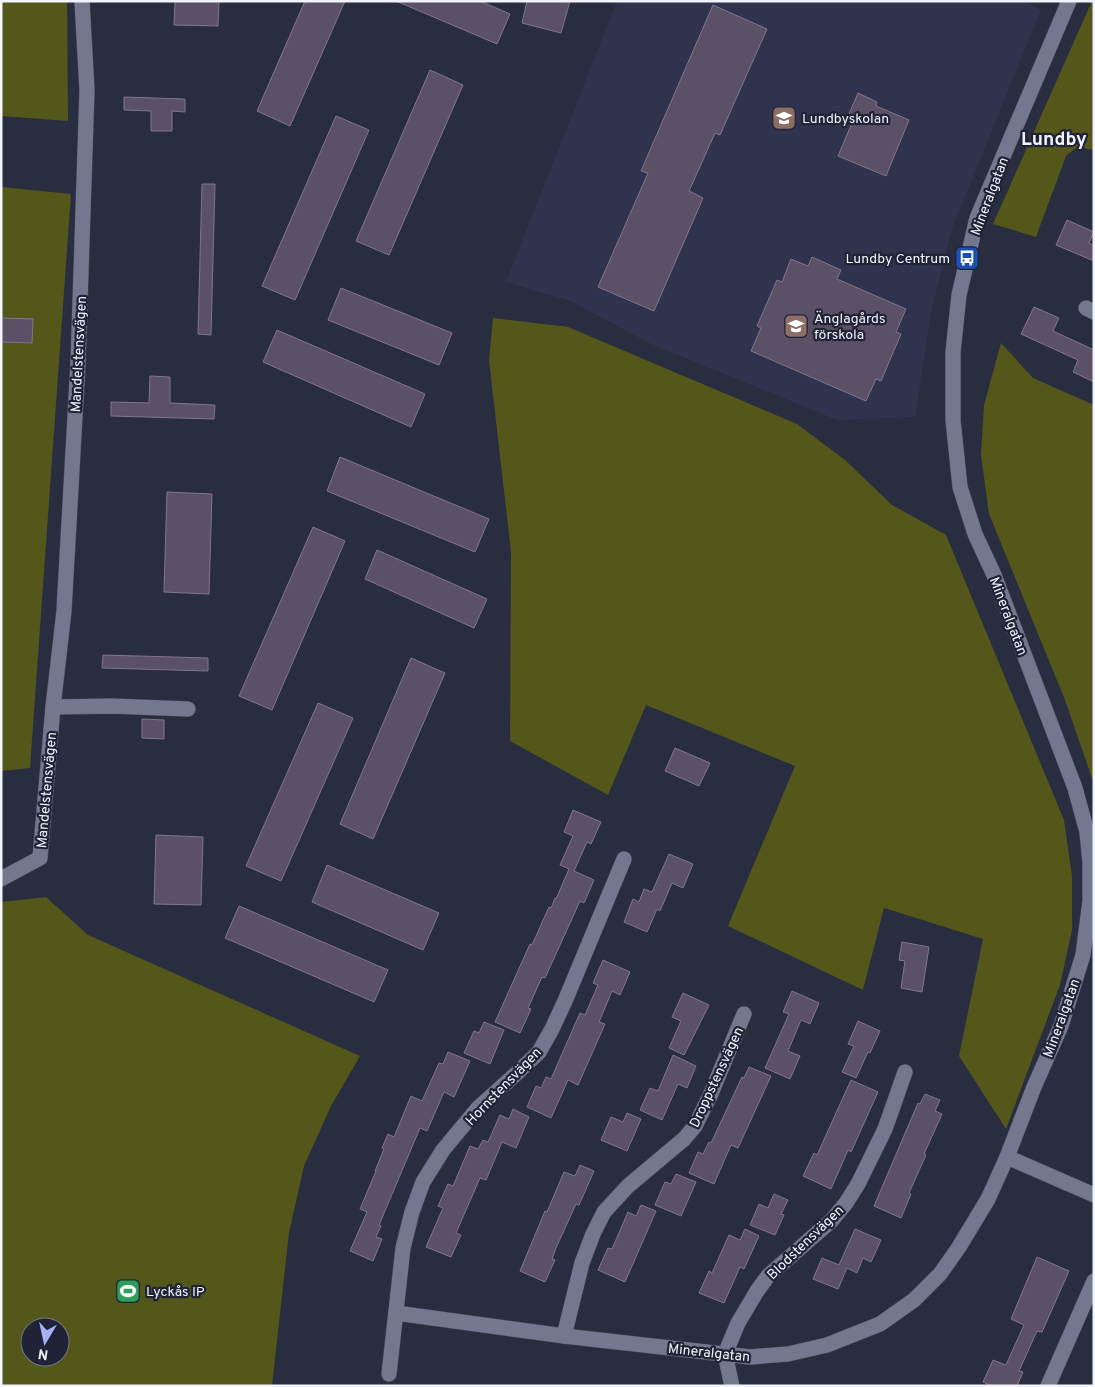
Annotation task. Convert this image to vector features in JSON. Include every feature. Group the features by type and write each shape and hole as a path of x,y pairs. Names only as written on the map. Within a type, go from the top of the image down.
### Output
{"street":[{"name":"Mandelstensvägen","path":"1,880 40,858 53,707 64,610 78,364 87,90 82,1"},
{"name":"Mineralgatan","path":"396,1312 564,1336 750,1357 788,1354 827,1345 880,1324 914,1300 940,1274 988,1199 1007,1158 1034,1087 1061,1026 1083,955 1090,901 1090,863 1087,832 1075,788 994,575 975,534 960,487 953,420 953,352 959,295 977,218 1069,1"},
{"path":"53,707 112,706 188,709"},
{"name":"Hornstensvägen","path":"389,1374 403,1248 412,1212 424,1182 443,1150 478,1108 539,1052 564,1002 624,859"},
{"name":"Droppstensvägen","path":"564,1336 582,1263 604,1212 628,1186 684,1139 695,1126 710,1096 744,1014"},
{"name":"Blodstensvägen","path":"725,1354 738,1323 768,1276 832,1220 846,1203 858,1184 885,1129 904,1072"},
{"path":"1007,1158 1094,1196"},
{"path":"1048,1386 1094,1281"},
{"path":"725,1354 732,1386"}],"shaded area":[{"name":"Lundbyskolan","path":"617,1 1023,1 1041,10 953,226 932,308 915,417 837,420 649,343 571,301 506,282"}],"green space":[{"path":"1,1 67,1 68,121 1,116"},
{"path":"1092,1 1094,1 1094,150 1077,147 1066,156 1036,237 993,224"},
{"path":"1,187 71,194 30,768 1,771"},
{"path":"493,318 568,327 797,424 845,460 892,505 946,535 1064,820 1072,876 1072,930 1060,985 1006,1129 959,1056 983,939 884,908 863,990 728,926 795,766 646,705 608,795 510,741 511,552 489,360"},
{"path":"1001,343 1033,378 1094,405 1094,784 1065,700 989,514 981,455 984,405"},
{"path":"46,897 88,935 360,1056 331,1106 304,1166 289,1233 272,1386 1,1386 1,902"}],"building":[{"path":"175,1 219,1 218,26 174,25"},
{"path":"305,1 345,1 290,126 257,111"},
{"path":"396,1 480,1 510,14 497,44"},
{"path":"527,1 570,1 561,33 522,23"},
{"path":"713,5 767,29 720,135 715,133 689,191 703,198 654,311 598,287 648,173 641,171"},
{"path":"430,70 463,85 389,255 356,241"},
{"path":"858,93 877,102 876,106 909,120 886,176 838,156 855,116 849,114"},
{"path":"124,97 185,99 185,112 172,111 172,131 151,131 151,111 124,110"},
{"path":"336,116 369,130 295,300 262,286"},
{"path":"202,184 215,184 211,335 198,334"},
{"path":"1067,220 1094,232 1089,243 1094,246 1094,261 1056,245"},
{"path":"812,257 841,270 837,279 906,309 896,332 901,334 881,381 876,379 866,401 751,351 761,328 757,326 777,280 782,282 791,259 808,266"},
{"path":"341,288 452,333 439,365 328,320"},
{"path":"1034,307 1059,318 1053,331 1094,350 1094,382 1073,372 1078,360 1021,334"},
{"path":"1,318 33,319 32,343 1,342"},
{"path":"277,330 425,394 411,427 263,362"},
{"path":"150,376 170,377 170,403 215,405 214,419 111,416 111,402 149,403"},
{"path":"340,457 489,519 475,552 327,491"},
{"path":"167,492 212,494 209,594 164,592"},
{"path":"313,527 345,541 272,710 239,696"},
{"path":"377,550 487,599 474,628 365,579"},
{"path":"103,655 208,658 208,671 102,668"},
{"path":"411,658 445,673 373,839 340,824"},
{"path":"318,703 353,718 281,881 246,866"},
{"path":"142,719 164,720 164,739 142,738"},
{"path":"675,748 710,763 699,786 665,771"},
{"path":"573,810 601,822 591,844 587,842 574,871 594,880 584,903 580,901 545,978 542,977 528,1008 531,1009 520,1033 495,1022 530,944 532,945 549,907 551,908 556,899 569,869 560,865 573,836 564,832"},
{"path":"156,835 203,837 201,905 154,904"},
{"path":"669,854 693,864 683,888 672,883 660,911 657,909 647,932 624,922 633,899 639,902 644,889 652,892"},
{"path":"327,865 439,913 423,950 312,902"},
{"path":"239,906 388,970 374,1002 225,938"},
{"path":"902,942 929,947 922,992 901,988 905,961 899,960"},
{"path":"603,960 630,972 620,995 612,991 599,1022 605,1024 578,1085 568,1080 551,1118 527,1107 536,1086 541,1088 546,1077 551,1079 580,1013 585,1015 598,985 593,983"},
{"path":"792,991 819,1003 810,1024 801,1020 788,1051 800,1056 790,1079 765,1068 789,1014 783,1012"},
{"path":"683,993 709,1005 684,1055 669,1048 681,1021 672,1017"},
{"path":"858,1021 880,1031 856,1078 842,1072 854,1046 848,1044"},
{"path":"484,1022 504,1030 490,1064 464,1053 474,1031 479,1033"},
{"path":"448,1052 470,1061 454,1097 444,1092 427,1131 420,1128 379,1225 381,1226 376,1237 382,1239 373,1261 350,1251 367,1212 360,1209 376,1171 388,1134 394,1137 411,1096 422,1101 439,1063 443,1064"},
{"path":"673,1055 696,1066 687,1088 678,1084 662,1120 640,1110 650,1088 658,1091"},
{"path":"749,1067 771,1076 738,1148 731,1145 714,1184 689,1173 698,1152 703,1154 709,1142 711,1143 742,1077 744,1078"},
{"path":"851,1080 878,1092 851,1152 848,1150 831,1189 803,1176 814,1153 817,1155"},
{"path":"925,1094 940,1100 935,1111 942,1114 924,1154 926,1155 909,1193 911,1194 901,1218 874,1206 918,1103 920,1104"},
{"path":"513,1109 529,1117 516,1148 502,1142 486,1180 480,1178 456,1233 461,1235 451,1257 426,1247 443,1208 438,1206 448,1184 453,1186 470,1146 478,1149 483,1140 488,1142 500,1115 509,1119"},
{"path":"627,1113 641,1119 627,1151 601,1140 611,1117 623,1122"},
{"path":"580,1165 594,1171 579,1205 576,1204 556,1248 552,1259 555,1260 545,1282 520,1271 545,1211 547,1212 564,1172 575,1176"},
{"path":"676,1174 696,1182 681,1216 655,1205 665,1182 671,1184"},
{"path":"774,1194 788,1200 781,1214 784,1215 775,1235 750,1225 759,1204 768,1208"},
{"path":"641,1205 656,1211 625,1282 598,1270 608,1248 612,1249 628,1212 636,1216"},
{"path":"745,1229 759,1236 744,1269 740,1267 724,1303 699,1293 709,1271 712,1273 729,1235 740,1240"},
{"path":"855,1229 881,1240 871,1262 863,1258 857,1273 847,1268 838,1289 813,1279 822,1258 839,1265"},
{"path":"1037,1257 1069,1271 1042,1332 1037,1331 1019,1371 1023,1372 1017,1386 992,1386 983,1382 993,1360 1006,1365 1024,1325 1011,1319"}],"place":[{"name":"Lundbyskolan","path":"784,118"},
{"name":"Lundby Centrum","path":"967,258"},
{"name":"Änglagårds förskola","path":"796,326"},
{"name":"Lyckås IP","path":"128,1291"}],"district":[{"name":"Lundby","path":"1054,138"}]}
